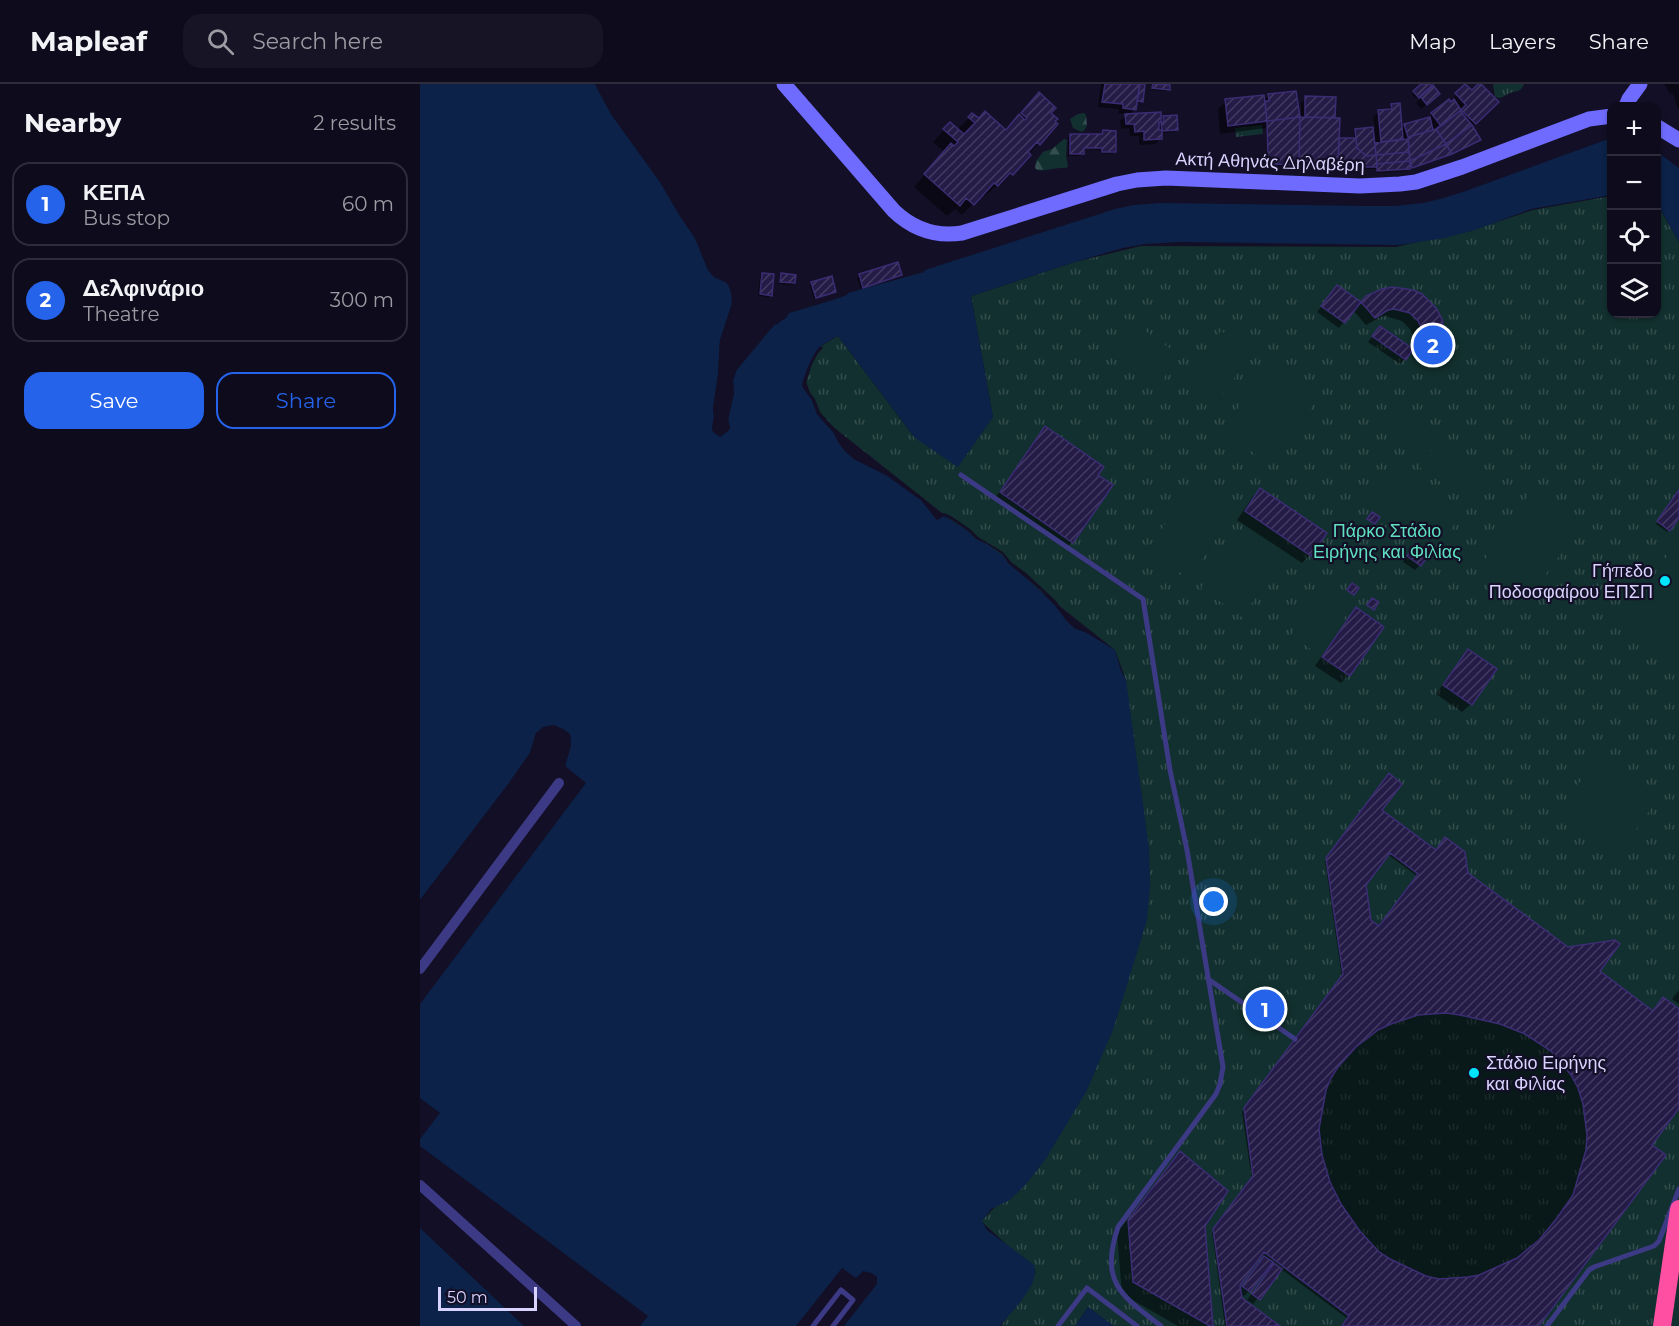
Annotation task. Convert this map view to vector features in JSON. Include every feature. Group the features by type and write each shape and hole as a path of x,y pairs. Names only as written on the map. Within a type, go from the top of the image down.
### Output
{"highway":[{"path":"1662,1326 1679,1209"}],"street":[{"name":"Ακτή Αθηνάς Δηλαβέρη","path":"784,84 894,211 906,222 924,231 945,235 963,233 1117,184 1137,180 1167,178 1360,186 1416,182 1589,119 1607,117"},
{"path":"1628,102 1640,84"},
{"path":"1661,129 1678,138"},
{"path":"420,969 559,783"},
{"path":"420,1185 576,1326"}],"lane":[{"path":"961,475 1143,599 1170,770 1187,850 1223,1067 1216,1094 1118,1227 1113,1245 1111,1261 1113,1277 1120,1290 1128,1302 1161,1326"},
{"path":"1208,979 1295,1039"},
{"path":"1547,1326 1589,1270 1654,1246 1659,1241 1679,1189"},
{"path":"1058,1326 1087,1288 1137,1326"},
{"path":"813,1326 841,1290 853,1300 833,1326"}],"green space":[{"path":"1493,84 1524,84 1520,90 1499,98 1495,97"},
{"path":"1084,113 1087,125 1081,132 1073,128 1070,119"},
{"path":"1262,125 1263,134 1236,137 1235,128"},
{"path":"1064,139 1067,140 1068,166 1037,170 1036,161 1043,152 1052,149"},
{"name":"Πάρκο Στάδιο Ειρήνης και Φιλίας","path":"1607,197 1607,318 1661,318 1661,211 1679,242 1679,1326 1113,1326 1088,1307 1075,1326 1001,1326 1036,1272 981,1221 996,1206 1126,680 1115,650 817,414 805,378 821,346 838,336 915,438 993,417 971,296 1075,262 1141,246 1396,247 1488,225 1533,210"},
{"path":"1127,318 1179,355 1157,388 1105,351"},
{"path":"1221,331 1252,352 1215,406 1184,385"},
{"path":"1270,362 1319,396 1271,465 1222,431"},
{"path":"1393,405 1432,432 1417,453 1378,426"},
{"path":"1440,438 1489,472 1468,501 1419,467"},
{"path":"1392,463 1463,512 1436,550 1366,500"},
{"path":"1193,485 1234,513 1188,578 1147,550"},
{"path":"1533,488 1582,524 1527,600 1480,567"},
{"path":"1247,523 1287,552 1242,617 1201,588"},
{"name":"Γήπεδο Ποδοσφαίρου ΕΠΣΠ","path":"1679,538 1679,663 1622,625"},
{"path":"1326,584 1354,604 1319,655 1291,635"},
{"path":"1599,755 1658,798 1617,857 1557,814"}],"water":[{"path":"420,84 595,84 611,114 660,182 695,238 708,270 714,277 725,281 729,286 733,300 720,340 713,409 712,429 720,437 730,428 728,418 730,401 734,394 733,380 737,369 774,325 786,318 789,313 840,298 848,293 924,272 1115,209 1134,205 1161,203 1395,206 1423,203 1463,192 1607,139 1607,196 1531,209 1475,230 1445,238 1399,245 1179,242 1145,244 1075,262 971,296 993,417 958,467 915,438 838,336 821,346 812,359 802,386 812,400 817,414 833,432 845,451 854,459 886,475 921,500 937,520 944,516 1002,555 1054,604 1074,628 1115,650 1126,680 1149,848 1150,885 1147,920 1113,1030 1086,1092 1045,1160 1026,1184 1010,1200 991,1209 982,1221 987,1230 1034,1265 1035,1273 1029,1289 1000,1326 844,1326 877,1284 877,1277 863,1271 856,1278 842,1268 796,1326 640,1326 648,1316 420,1146 420,1139 440,1113 420,1098 420,1004 586,783 565,766 571,745 570,734 554,725 536,733 530,753 420,900"},
{"path":"1661,155 1679,168 1679,242 1661,210"},
{"path":"420,1228 524,1326 420,1326"},
{"path":"1088,1307 1114,1326 1075,1326"}],"pier":[{"path":"595,84 598,84 614,113 663,180 697,237 711,268 732,285 736,300 723,340 715,428 719,433 727,428 725,420 727,401 731,393 732,372 762,334 780,317 778,324 774,325 736,371 728,420 730,428 720,437 712,429 713,409 720,340 732,305 731,291 727,283 714,277 695,238 660,182 611,114"},
{"path":"821,346 823,348 812,364 805,386 815,399 820,412 836,430 847,448 856,457 887,472 923,498 938,516 944,513 951,516 978,537 1003,552 1011,562 1056,601 1068,619 1076,626 1087,630 1085,632 1075,628 1066,620 1044,593 1009,564 1002,554 976,539 949,518 944,516 937,520 921,500 886,475 854,459 845,451 833,432 817,414 812,400 802,386 810,363"},
{"path":"553,725 570,734 571,745 565,766 562,765 568,736 553,728 545,729 539,735 533,754 512,785 420,903 530,753 536,733 543,727"}],"building":[{"path":"1105,84 1140,84 1136,110 1123,108 1123,104 1102,102"},
{"path":"1140,84 1145,84 1143,102 1137,101"},
{"path":"1153,84 1170,85 1170,90 1152,88"},
{"path":"1421,84 1430,84 1432,87 1419,98 1413,91"},
{"path":"1465,84 1472,90 1481,84 1499,102 1476,124 1461,110 1466,105 1455,93"},
{"path":"1433,85 1440,94 1427,105 1420,96"},
{"path":"1296,91 1300,117 1267,121 1265,101 1269,101 1268,94"},
{"path":"1039,92 1056,108 1051,113 1058,119 1055,121 1058,124 1040,145 1037,142 1028,152 1031,155 1013,175 1010,173 998,186 994,183 974,205 966,198 960,206 924,174 951,143 954,146 958,142 943,129 950,122 964,134 975,123 968,117 972,113 979,118 985,111 1006,130 1019,114 1025,120 1027,118 1021,113"},
{"path":"1264,95 1267,121 1228,126 1225,99"},
{"path":"1305,96 1336,97 1335,118 1305,117"},
{"path":"1449,99 1451,102 1454,99 1461,110 1441,126 1431,113"},
{"path":"1400,103 1403,139 1381,142 1378,110 1392,109 1391,104"},
{"path":"1460,111 1472,125 1446,144 1436,129"},
{"path":"1161,112 1159,130 1162,130 1162,139 1144,140 1144,131 1135,132 1134,124 1126,124 1125,114"},
{"path":"1177,115 1178,130 1162,131 1163,116"},
{"path":"1300,117 1299,165 1268,164 1267,121"},
{"path":"1300,117 1340,118 1338,167 1299,165"},
{"path":"1430,117 1433,130 1408,137 1404,124"},
{"path":"1472,125 1481,140 1452,154 1446,144"},
{"path":"1373,127 1376,155 1367,156 1357,148 1355,129"},
{"path":"1436,129 1446,144 1410,161 1408,137"},
{"path":"1103,130 1116,131 1116,152 1102,152 1102,148 1084,148 1084,154 1070,154 1070,134 1102,134"},
{"path":"1339,138 1356,138 1357,148 1367,156 1376,155 1377,167 1338,167"},
{"path":"1408,139 1409,152 1376,155 1375,143"},
{"path":"1446,144 1452,154 1412,168 1410,161"},
{"path":"1409,152 1410,161 1377,164 1376,155"},
{"path":"1410,161 1410,169 1377,171 1377,164"},
{"path":"898,262 902,275 863,288 859,274"},
{"path":"762,273 774,274 772,296 760,294"},
{"path":"781,273 796,275 795,283 780,282"},
{"path":"832,276 836,292 816,298 811,282"},
{"path":"1337,285 1361,302 1345,323 1321,306"},
{"path":"1393,287 1422,294 1436,308 1442,319 1445,340 1440,357 1420,349 1423,338 1421,327 1410,313 1394,309 1375,318 1361,302 1366,296"},
{"path":"1380,326 1413,349 1406,360 1372,336"},
{"path":"1045,426 1104,467 1098,475 1113,485 1073,543 1000,492"},
{"path":"1260,488 1327,533 1311,556 1245,511"},
{"path":"1679,490 1679,518 1670,531 1657,521"},
{"path":"1372,512 1380,517 1375,524 1367,519"},
{"path":"1416,543 1430,553 1421,566 1407,556"},
{"path":"1352,583 1359,588 1354,595 1347,590"},
{"path":"1372,598 1379,602 1374,610 1367,605"},
{"path":"1356,607 1384,627 1350,676 1322,657"},
{"path":"1468,649 1497,669 1472,705 1443,685"},
{"name":"Στάδιο Ειρήνης και Φιλίας","path":"1389,773 1402,784 1382,810 1436,850 1445,837 1465,852 1468,873 1568,947 1615,940 1620,944 1600,971 1653,1011 1663,997 1679,1009 1679,1108 1652,1145 1666,1155 1539,1326 1342,1326 1349,1316 1264,1252 1240,1285 1242,1298 1280,1326 1227,1326 1213,1229 1253,1176 1244,1108 1343,974 1326,858","holes":["1390,853 1418,874 1379,926 1371,920 1366,885"]},
{"path":"1446,1013 1500,1024 1525,1034 1551,1051 1571,1075 1578,1088 1583,1104 1587,1135 1586,1150 1573,1195 1539,1240 1517,1258 1479,1275 1439,1279 1426,1276 1390,1259 1379,1252 1359,1230 1341,1204 1330,1182 1322,1155 1319,1129 1326,1090 1331,1078 1356,1047 1378,1030 1391,1024 1418,1015"},
{"path":"1180,1151 1228,1191 1205,1226 1213,1326 1133,1282 1128,1220"},
{"path":"1264,1256 1273,1262 1250,1292 1242,1286"},
{"path":"1274,1263 1282,1269 1260,1300 1252,1294"}],"place":[{"name":"Δελφινάριο","path":"1433,345"},
{"name":"Γήπεδο Ποδοσφαίρου ΕΠΣΠ","path":"1665,581"},
{"name":"ΚΕΠΑ","path":"1265,1009"},
{"name":"Στάδιο Ειρήνης και Φιλίας","path":"1474,1073"}]}
